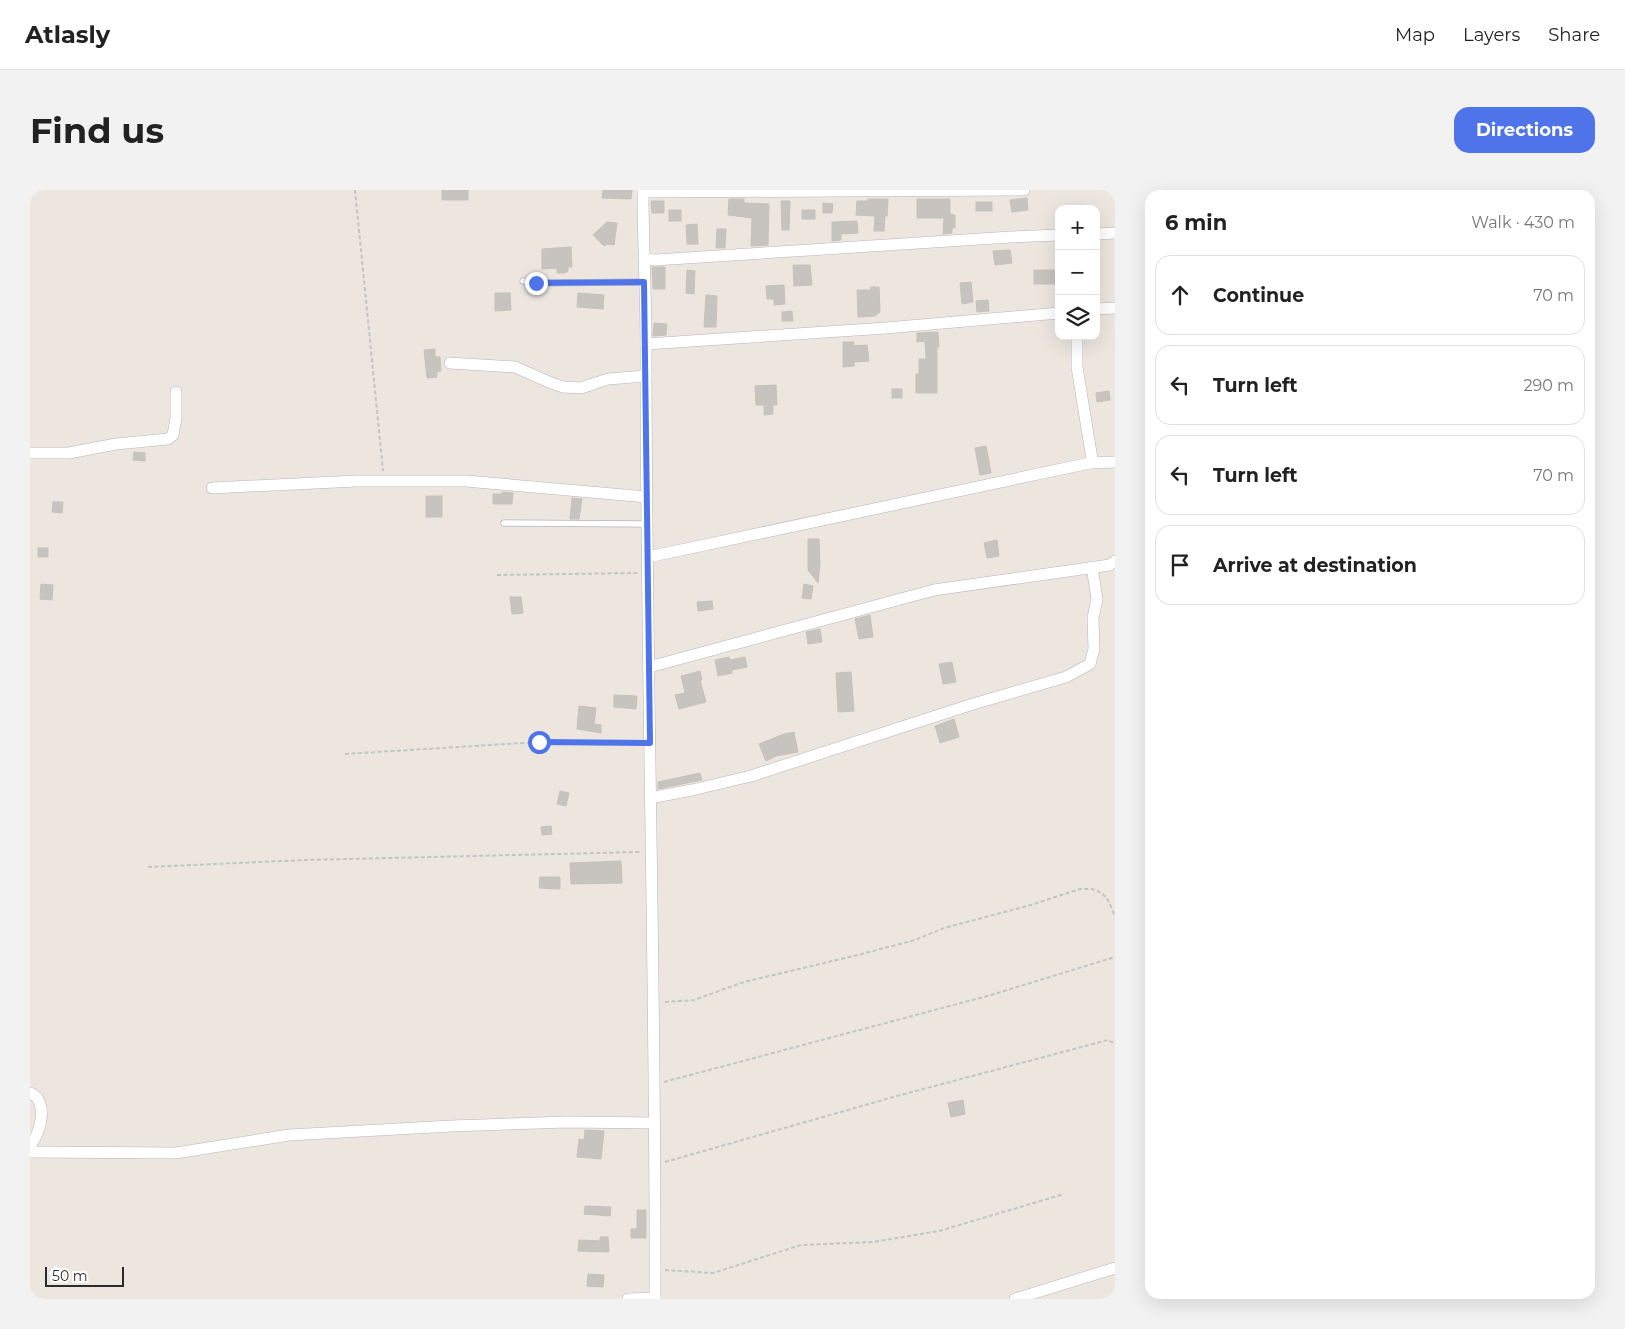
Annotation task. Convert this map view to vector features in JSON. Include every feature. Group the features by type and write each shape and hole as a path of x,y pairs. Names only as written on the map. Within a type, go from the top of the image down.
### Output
{"street":[{"path":"628,1299 655,1299 655,1123 643,191 1024,190"},
{"path":"1100,234 1115,233"},
{"path":"644,259 655,260 1055,235"},
{"path":"1100,310 1115,308"},
{"path":"646,344 886,328 1055,313"},
{"path":"1077,340 1077,367 1092,459 1090,464"},
{"path":"450,363 515,366 563,387 581,388 608,379 646,376"},
{"path":"30,453 69,453 116,444 168,439 173,435 176,418 176,392"},
{"path":"648,557 1090,464 1115,462"},
{"path":"212,488 384,481 466,481 647,497"},
{"path":"649,667 934,590 1113,564"},
{"path":"650,798 751,776 1066,676 1090,664 1094,649 1093,618 1097,599 1092,567"},
{"path":"30,1145 35,1140 41,1120 40,1101 32,1091"},
{"path":"30,1152 176,1153 298,1135 557,1122 655,1123"},
{"path":"1015,1299 1115,1268"}],"lane":[{"path":"524,281 536,283 644,282"},
{"path":"504,522 647,524"}],"path":[{"path":"355,190 384,481"},
{"path":"497,575 648,573"},
{"path":"345,754 539,742 650,743"},
{"path":"148,867 306,860 651,852"},
{"path":"652,1001 694,1000 744,982 915,940 944,928 1032,905 1080,889 1092,889 1102,893 1108,900 1115,916"},
{"path":"654,1085 991,996 1115,957"},
{"path":"655,1165 897,1096 1099,1042 1108,1040 1115,1044"},
{"path":"655,1270 713,1273 801,1245 873,1242 939,1231 1064,1194"}],"building":[{"path":"442,190 468,190 468,200 442,200"},
{"path":"603,190 632,190 631,199 602,198"},
{"path":"1027,198 1028,210 1012,212 1010,200"},
{"path":"729,199 744,199 744,203 769,204 768,245 751,246 752,218 728,215"},
{"path":"868,199 888,199 884,231 874,231 875,216 856,215 857,201 868,201"},
{"path":"917,199 950,199 950,214 955,215 955,228 952,228 952,233 943,234 944,218 917,218"},
{"path":"651,201 664,201 664,213 652,213"},
{"path":"781,201 790,201 789,230 782,230"},
{"path":"976,202 992,202 992,211 976,211"},
{"path":"823,203 833,204 832,213 823,213"},
{"path":"669,210 681,210 681,221 669,221"},
{"path":"802,210 815,210 815,219 802,219"},
{"path":"857,221 858,233 841,234 841,240 832,241 832,222"},
{"path":"607,222 617,223 614,245 607,244 604,246 593,235"},
{"path":"697,224 698,244 687,244 686,225"},
{"path":"717,229 726,229 725,248 716,248"},
{"path":"571,247 572,267 568,267 568,271 557,273 557,268 542,269 542,249"},
{"path":"1010,250 1012,263 995,265 993,251"},
{"path":"793,265 810,265 812,285 794,286"},
{"path":"652,267 665,267 665,289 653,289"},
{"path":"687,270 695,271 694,294 686,293"},
{"path":"1034,270 1055,270 1055,284 1034,284"},
{"path":"971,282 973,302 962,304 960,283"},
{"path":"784,285 785,304 774,305 774,299 767,299 766,286"},
{"path":"871,287 879,287 880,312 875,316 858,317 857,290 870,290"},
{"path":"495,293 510,293 511,310 495,311"},
{"path":"578,293 604,295 603,309 577,307"},
{"path":"706,295 717,296 716,327 704,327"},
{"path":"988,300 989,311 977,312 976,301"},
{"path":"792,311 793,321 782,321 782,312"},
{"path":"654,323 667,324 666,335 653,336"},
{"path":"938,332 937,393 916,393 916,374 919,374 919,359 926,359 925,341 917,342 917,333"},
{"path":"843,342 854,342 854,346 867,345 869,361 854,362 854,366 843,367"},
{"path":"435,349 435,357 440,357 441,371 437,372 437,377 427,378 424,350"},
{"path":"776,385 777,405 773,405 773,414 764,415 764,405 756,405 755,386"},
{"path":"892,389 902,389 902,398 892,398"},
{"path":"1109,391 1110,400 1097,402 1096,393"},
{"path":"986,446 991,473 980,475 975,448"},
{"path":"134,452 145,453 145,461 133,460"},
{"path":"502,492 513,493 512,504 493,504 493,494 502,494"},
{"path":"426,496 442,496 442,517 426,517"},
{"path":"572,498 582,499 579,519 570,519"},
{"path":"53,502 63,502 62,513 52,512"},
{"path":"808,539 819,539 820,564 818,583 808,570"},
{"path":"997,540 999,556 987,558 984,543"},
{"path":"38,548 48,548 48,557 38,557"},
{"path":"41,584 53,585 52,600 40,599"},
{"path":"804,584 813,586 811,599 802,598"},
{"path":"510,597 521,597 523,613 512,614"},
{"path":"712,601 713,609 698,611 697,602"},
{"path":"870,615 873,637 859,639 855,619"},
{"path":"820,629 822,642 808,644 806,632"},
{"path":"729,657 730,660 745,657 747,667 732,670 732,673 718,676 715,660"},
{"path":"952,662 956,682 943,684 939,664"},
{"path":"700,671 702,680 700,680 706,702 679,709 675,695 685,693 681,676"},
{"path":"851,672 854,711 838,712 836,673"},
{"path":"614,695 637,696 636,709 614,707"},
{"path":"579,706 596,708 594,724 601,725 601,733 577,729"},
{"path":"954,719 959,737 940,743 935,726"},
{"path":"794,732 798,752 776,756 766,761 759,744"},
{"path":"700,773 702,780 658,789 658,782"},
{"path":"560,791 569,793 566,806 557,804"},
{"path":"551,826 552,834 542,835 541,827"},
{"path":"621,861 622,883 571,884 570,863"},
{"path":"540,877 560,877 560,889 539,888"},
{"path":"963,1100 965,1114 951,1117 948,1103"},
{"path":"585,1130 604,1131 601,1159 577,1157 579,1139 584,1140"},
{"path":"585,1206 611,1207 610,1216 584,1214"},
{"path":"637,1210 646,1210 646,1238 631,1238 631,1229 637,1229"},
{"path":"600,1237 608,1237 609,1252 578,1251 579,1240 600,1241"},
{"path":"588,1274 604,1275 603,1287 587,1286"}],"route":[{"path":"536,283 644,282 650,743 539,742"}]}
